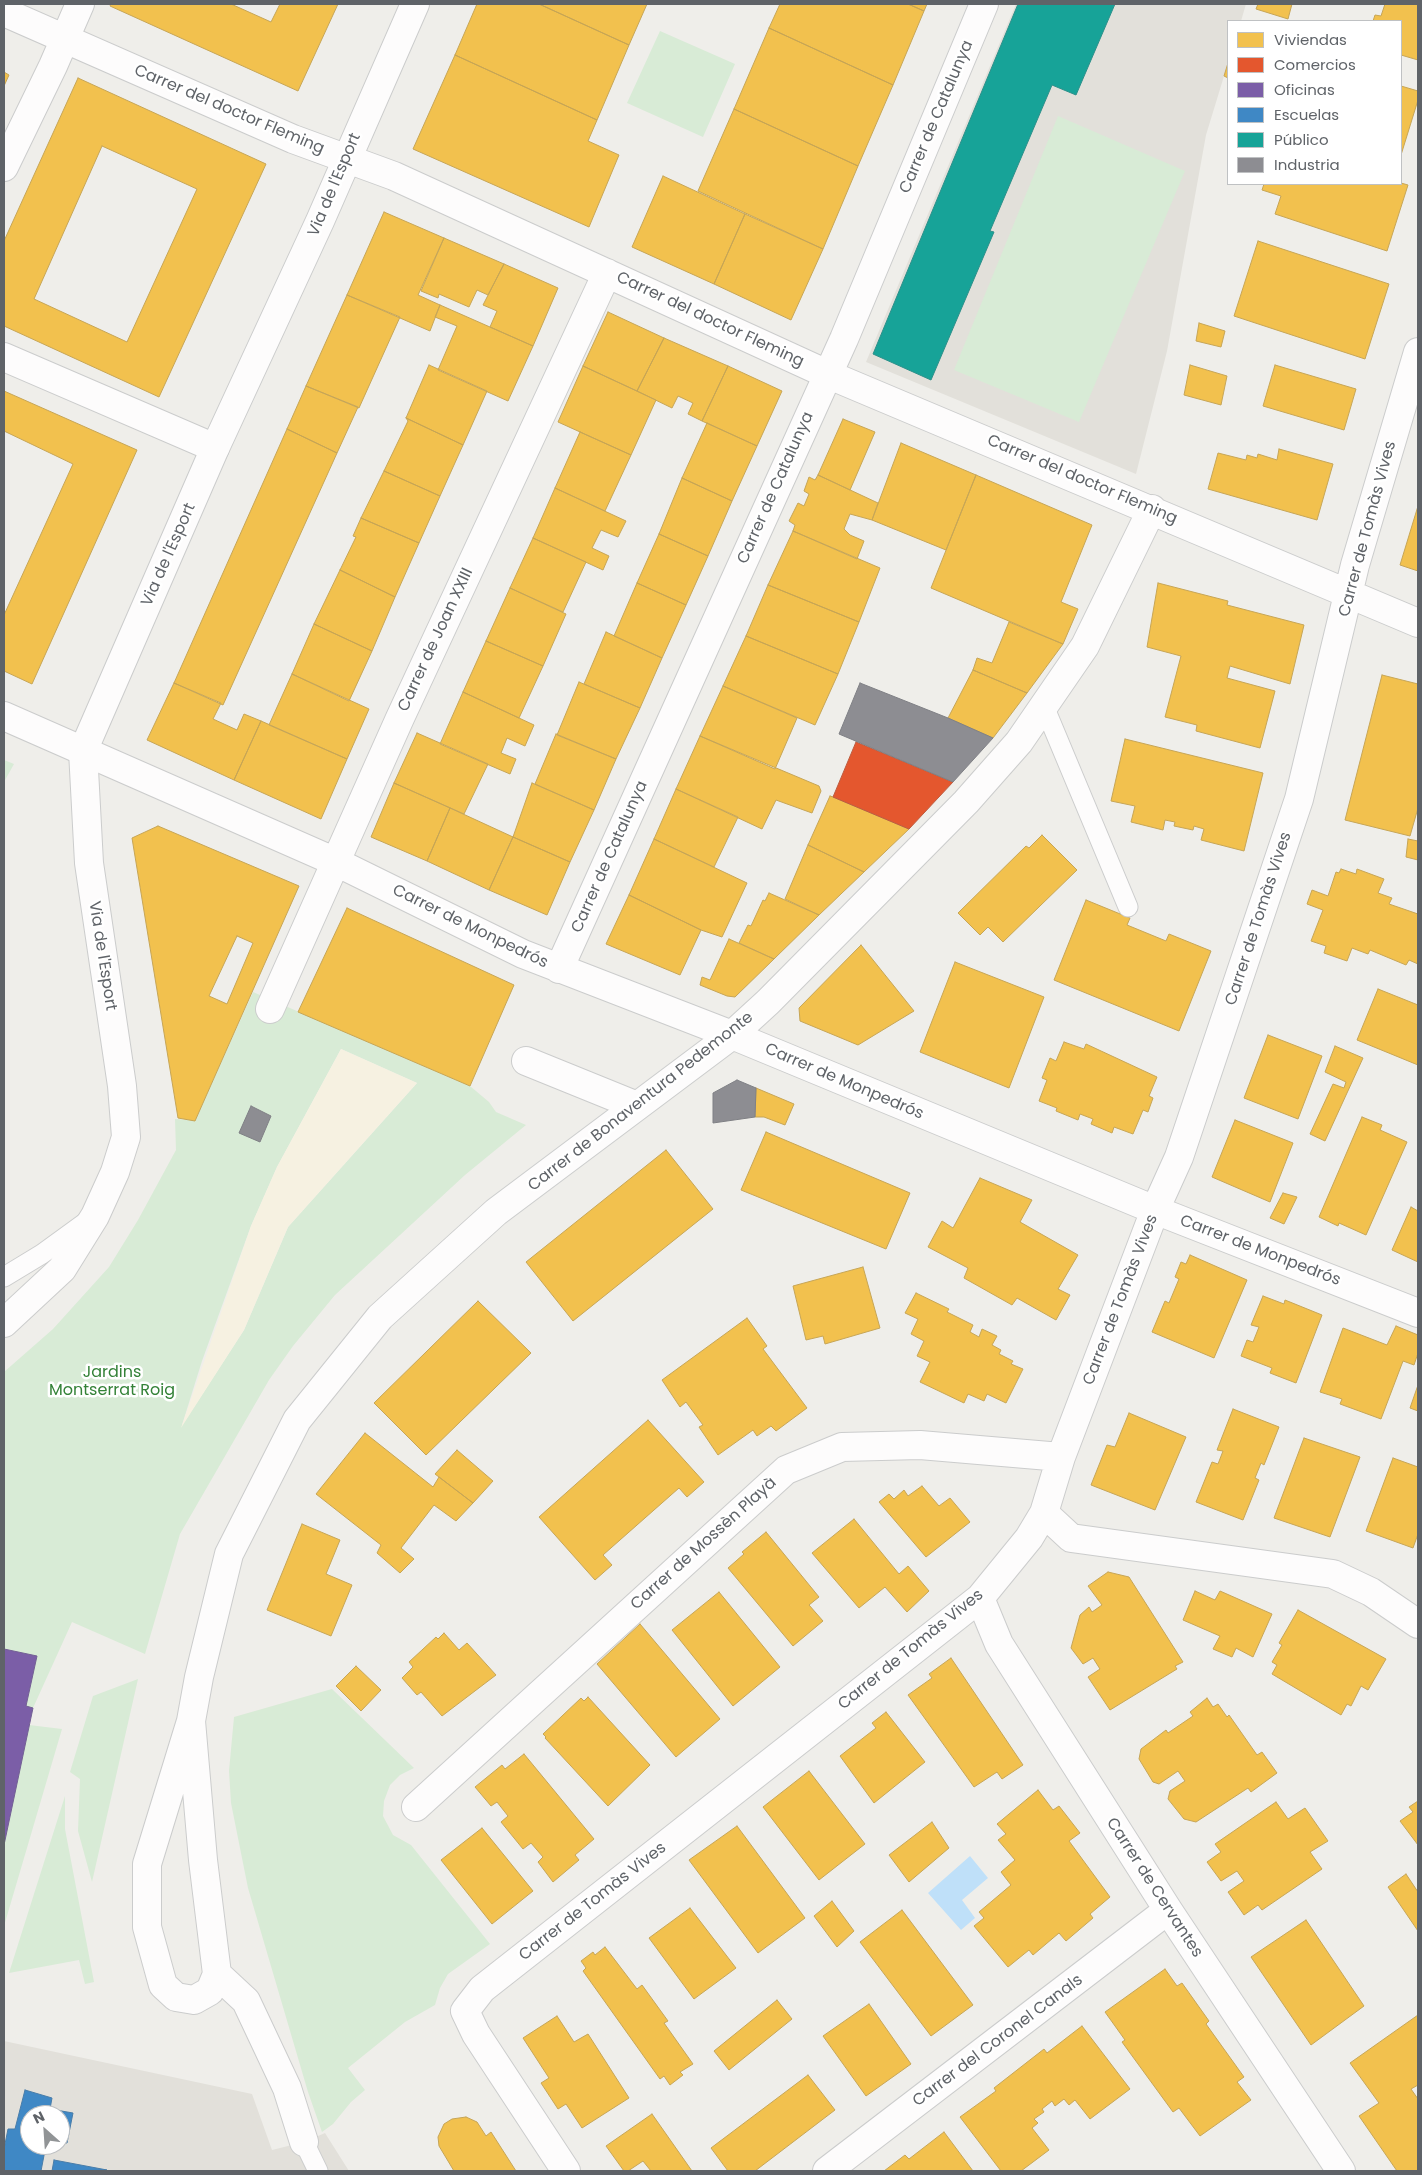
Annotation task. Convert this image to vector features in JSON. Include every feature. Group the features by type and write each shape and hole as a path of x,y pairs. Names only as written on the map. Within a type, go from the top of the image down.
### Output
{"street":[{"path":"4,167 80,4"},
{"name":"Via de l'Esport","path":"94,1216 116,1172 126,1138 122,1086 89,863 83,751 215,448 320,221 415,4"},
{"name":"Carrer de Catalunya","path":"559,969 848,328 984,4"},
{"name":"Carrer del doctor Fleming","path":"4,12 64,40 346,159 394,176 827,374 1152,509 1418,623"},
{"name":"Carrer de Joan XXIII","path":"270,1010 586,313 607,273"},
{"name":"Carrer de Tomàs Vives","path":"566,2171 476,2034 465,2011 482,1989 980,1598 1028,1538 1044,1513 1061,1457 1155,1210 1179,1157 1299,798 1358,555 1418,352"},
{"path":"4,356 215,448"},
{"name":"Carrer de Bonaventura Pedemonte","path":"191,1721 203,1860 217,1974 210,1991 194,2000 185,2000 169,1992 160,1976 147,1927 147,1864 191,1721 199,1677 229,1554 297,1420 380,1318 496,1212 732,1035 768,1002 966,802 1019,742 1086,646 1152,509"},
{"name":"Carrer de Monpedrós","path":"12,720 336,862 523,954 732,1035 1155,1210 1418,1313"},
{"path":"526,1061 637,1106"},
{"path":"4,1323 62,1269 94,1216"},
{"name":"Carrer de Mossèn Playà","path":"416,1806 786,1470 842,1447 920,1446 1061,1457"},
{"path":"1044,1513 1071,1538 1333,1574 1371,1592 1418,1624"},
{"name":"Carrer de Cervantes","path":"980,1598 998,1644 1168,1910 1341,2171"},
{"name":"Carrer del Coronel Canals","path":"827,2171 1168,1910"},
{"path":"217,1974 246,2002 287,2088 304,2142"}],"lane":[{"path":"1044,706 1128,908"},
{"path":"4,1276 42,1254 94,1216"},
{"path":"304,2142 318,2171"}],"shaded area":[{"path":"1016,4 1246,4 1241,20 1227,20 1227,66 1206,135 1167,351 1136,474 866,362"},
{"path":"4,2041 252,2094 272,2150 304,2142 325,2133 349,2171 4,2171"}],"green space":[{"path":"660,31 735,64 703,137 627,103"},
{"path":"1058,116 1185,171 1079,422 954,370"},
{"path":"4,760 14,764 4,782"},
{"name":"Jardins Montserrat Roig","path":"253,992 470,1086 489,1102 496,1112 526,1125 465,1175 335,1295 293,1346 269,1380 180,1534 145,1654 72,1622 33,1708 29,1725 62,1729 4,1926 4,1372 53,1329 109,1267 138,1220 176,1150 175,1119 195,1120","holes":["341,1049 417,1083 288,1227 244,1330 182,1425 202,1361 251,1226 277,1167","251,1106 271,1116 260,1142"]},
{"path":"138,1679 92,1882 78,1831 80,1779 70,1772 93,1696"},
{"path":"332,1689 414,1768 400,1775 390,1785 384,1801 383,1816 393,1835 411,1845 490,1944 448,1974 440,1988 435,2005 405,2022 348,2068 365,2090 351,2102 333,2124 322,2132 308,2092 248,1888 231,1803 229,1771 234,1717"},
{"path":"65,1796 65,1829 94,1982 85,1984 79,1960 9,1973"}],"sand":[{"path":"341,1049 417,1083 288,1227 244,1330 181,1428 251,1226 277,1167"}],"water":[{"path":"970,1856 988,1878 962,1900 975,1918 961,1930 928,1893"}],"building: Viviendas":[{"path":"111,4 231,4 271,22 280,4 338,4 298,91 110,6"},
{"path":"477,4 539,4 629,45 597,120 455,55"},
{"path":"539,4 647,4 629,45"},
{"path":"780,4 908,4 924,11 893,85 769,28"},
{"path":"908,4 927,4 924,11"},
{"path":"1258,4 1292,4 1288,19 1256,9"},
{"path":"1385,4 1418,4 1418,60 1402,55 1402,20 1373,20 1375,15 1381,16"},
{"path":"769,28 893,85 858,166 734,109"},
{"path":"455,55 597,120 588,141 619,155 589,227 413,149"},
{"path":"1227,66 1227,78 1224,76"},
{"path":"4,72 9,75 4,86"},
{"path":"78,78 266,164 159,397 4,326 4,241","holes":["102,146 197,189 127,342 34,299"]},
{"path":"1402,86 1418,91 1418,100 1402,152"},
{"path":"734,109 858,166 823,249 698,191"},
{"path":"663,176 745,214 714,284 632,247"},
{"path":"1402,183 1408,185 1387,251 1275,214 1281,196 1262,190 1264,185 1402,185"},
{"path":"384,212 444,238 418,295 440,305 430,331 347,295"},
{"path":"745,214 823,249 791,320 714,284"},
{"path":"444,238 504,264 488,295 477,290 469,307 439,294 438,298 421,291"},
{"path":"1258,241 1389,284 1365,359 1234,316"},
{"path":"504,264 558,288 533,346 490,327 497,311 483,305"},
{"path":"347,295 400,317 359,408 306,386"},
{"path":"440,305 533,346 508,401 438,370 457,326 435,317"},
{"path":"608,312 664,338 637,391 583,366"},
{"path":"1199,323 1225,331 1221,347 1196,341"},
{"path":"664,338 728,366 702,421 688,414 693,403 678,396 672,408 637,391"},
{"path":"429,365 487,391 463,445 406,418"},
{"path":"1190,365 1227,376 1221,405 1184,395"},
{"path":"1275,365 1356,389 1344,430 1263,406"},
{"path":"583,366 656,400 631,455 558,422"},
{"path":"728,366 782,391 757,446 702,421"},
{"path":"306,386 358,407 337,453 287,429"},
{"path":"4,391 137,450 32,684 4,671 4,615 73,464 4,431"},
{"path":"406,418 463,445 440,496 384,471 408,421"},
{"path":"843,419 875,432 850,490 818,475"},
{"path":"707,423 757,446 732,501 682,478"},
{"path":"287,429 337,453 223,705 174,683"},
{"path":"580,432 631,455 605,511 555,488"},
{"path":"901,443 976,475 946,550 872,520"},
{"path":"1279,449 1333,464 1317,520 1208,489 1218,453 1246,460 1247,455 1257,458 1258,454 1277,460"},
{"path":"384,471 440,496 419,543 361,518"},
{"path":"818,475 878,503 872,520 850,514 844,529 850,535 864,541 857,559 793,531 795,525 789,521 798,503 804,506 809,494 804,491 809,477 815,480"},
{"path":"976,475 1092,525 1061,602 1078,609 1063,644 931,588"},
{"path":"682,478 732,501 708,556 659,534"},
{"path":"555,488 626,521 618,537 601,530 592,548 609,556 603,570 533,538"},
{"path":"1418,506 1418,571 1400,565"},
{"path":"361,518 419,543 395,597 340,570 356,537 353,536"},
{"path":"793,531 880,568 859,622 768,585"},
{"path":"659,534 708,556 686,605 637,583"},
{"path":"533,538 586,562 563,612 510,588"},
{"path":"340,570 395,597 372,651 314,624"},
{"path":"637,583 686,605 662,658 614,636"},
{"path":"1158,583 1228,601 1227,605 1304,625 1290,684 1230,666 1227,678 1275,691 1260,748 1196,731 1197,725 1165,717 1181,656 1147,647"},
{"path":"768,585 859,622 838,674 746,636"},
{"path":"510,588 566,614 543,666 486,641"},
{"path":"1009,622 1063,644 1027,693 973,670 977,658 992,663"},
{"path":"314,624 372,651 349,701 292,674"},
{"path":"606,632 662,658 640,708 584,684"},
{"path":"746,636 838,674 815,725 723,686"},
{"path":"486,641 543,666 519,718 463,692"},
{"path":"973,670 1027,693 993,738 948,718"},
{"path":"292,674 369,709 347,759 269,725"},
{"path":"1382,675 1418,684 1418,808 1410,836 1345,820"},
{"path":"579,682 640,708 616,759 557,735"},
{"path":"174,683 221,703 213,719 237,730 244,714 261,721 234,780 147,740"},
{"path":"723,686 797,718 775,769 700,736"},
{"path":"463,692 534,725 525,746 507,738 501,753 516,759 510,774 440,744"},
{"path":"261,721 347,759 321,819 234,780"},
{"path":"417,733 488,764 464,814 394,783"},
{"path":"556,734 616,759 594,810 535,784"},
{"path":"700,736 819,786 821,791 812,813 776,800 762,829 676,789"},
{"path":"1125,739 1263,773 1244,851 1201,840 1204,829 1194,826 1193,830 1174,826 1175,822 1165,820 1163,830 1131,822 1135,806 1111,801"},
{"path":"394,783 450,808 427,861 371,837"},
{"path":"532,783 594,810 570,862 513,837"},
{"path":"676,789 738,817 714,867 654,839"},
{"path":"830,796 909,829 864,872 808,845"},
{"path":"450,808 513,837 489,890 427,861"},
{"path":"158,826 299,886 195,1121 178,1118 132,838","holes":["237,936 253,943 227,1004 209,996"]},
{"path":"1042,835 1077,870 1003,942 988,927 980,935 958,913 1026,846 1029,848"},
{"path":"513,837 570,862 547,915 489,890"},
{"path":"654,839 747,883 722,937 701,930 629,895"},
{"path":"1408,839 1418,841 1418,860 1406,857"},
{"path":"808,845 864,872 819,915 785,899"},
{"path":"1341,869 1356,874 1357,869 1384,879 1378,893 1392,898 1389,904 1418,914 1418,964 1409,960 1406,965 1370,950 1368,954 1352,948 1347,961 1324,953 1326,946 1311,941 1323,910 1307,904 1312,890 1328,896 1336,872 1339,873"},
{"path":"769,893 819,915 774,959 739,943 748,925 751,926 763,900 765,901"},
{"path":"629,895 701,930 680,975 606,944"},
{"path":"1086,900 1130,918 1127,925 1166,941 1169,934 1211,951 1179,1031 1054,980"},
{"path":"347,908 514,985 470,1086 298,1012"},
{"path":"729,939 774,959 735,997 727,996 700,985 702,977 710,980"},
{"path":"861,945 914,1011 858,1045 800,1021 799,1008"},
{"path":"955,962 1044,997 1009,1088 920,1052"},
{"path":"1378,989 1418,1005 1418,1065 1357,1040"},
{"path":"1268,1035 1322,1056 1298,1119 1244,1098"},
{"path":"1064,1042 1084,1049 1086,1044 1157,1077 1149,1096 1153,1098 1148,1112 1143,1110 1133,1134 1114,1127 1112,1133 1091,1124 1093,1119 1080,1114 1078,1120 1056,1111 1057,1108 1039,1101 1047,1080 1042,1078 1050,1058 1056,1061"},
{"path":"1335,1046 1363,1058 1325,1141 1310,1134 1333,1084 1344,1088 1346,1082 1325,1072"},
{"path":"756,1088 794,1104 785,1125 764,1117 755,1117"},
{"path":"1362,1117 1382,1125 1380,1130 1407,1142 1366,1235 1339,1223 1338,1226 1319,1217"},
{"path":"1235,1120 1293,1143 1270,1202 1212,1177"},
{"path":"766,1132 910,1193 886,1249 741,1190"},
{"path":"666,1150 713,1209 573,1321 526,1262"},
{"path":"980,1178 1032,1200 1020,1222 1078,1255 1058,1289 1070,1295 1056,1320 1017,1298 1012,1305 964,1278 968,1268 928,1247 942,1221 953,1228"},
{"path":"1283,1193 1297,1197 1284,1224 1270,1218"},
{"path":"1411,1207 1418,1211 1418,1262 1392,1250"},
{"path":"1190,1255 1247,1280 1214,1358 1152,1332 1165,1301 1169,1303 1179,1279 1175,1277 1181,1262 1186,1264"},
{"path":"863,1267 880,1328 825,1344 823,1336 806,1340 793,1286"},
{"path":"916,1293 949,1309 947,1312 973,1325 970,1332 979,1337 982,1329 997,1336 992,1345 1001,1350 999,1354 1013,1361 1011,1364 1023,1369 1006,1403 987,1394 984,1401 968,1394 964,1403 920,1382 930,1362 917,1356 924,1341 911,1334 918,1319 905,1313"},
{"path":"1263,1296 1284,1304 1285,1300 1322,1315 1296,1383 1270,1373 1272,1368 1241,1356 1247,1340 1253,1342 1259,1327 1251,1325"},
{"path":"478,1301 531,1353 426,1455 374,1403"},
{"path":"747,1318 767,1346 763,1349 807,1408 776,1431 771,1426 757,1436 753,1430 718,1455 699,1427 703,1425 686,1402 680,1407 662,1380"},
{"path":"1396,1326 1418,1335 1418,1353 1414,1365 1403,1361 1381,1419 1340,1404 1342,1399 1320,1392 1343,1328 1387,1345"},
{"path":"1418,1385 1418,1411 1410,1408"},
{"path":"1233,1409 1279,1427 1264,1465 1261,1463 1255,1478 1259,1480 1243,1520 1196,1502 1212,1462 1218,1464 1223,1451 1217,1450"},
{"path":"1129,1413 1186,1437 1155,1510 1091,1485 1107,1445 1115,1447"},
{"path":"648,1420 704,1482 687,1497 679,1488 603,1555 612,1565 595,1580 539,1517"},
{"path":"365,1433 433,1487 439,1477 473,1503 456,1521 434,1505 401,1548 414,1559 400,1573 377,1553 381,1545 316,1494"},
{"path":"1304,1438 1360,1457 1330,1537 1274,1518"},
{"path":"457,1450 493,1481 473,1503 435,1474"},
{"path":"1393,1458 1418,1467 1418,1534 1413,1548 1366,1531"},
{"path":"922,1486 939,1506 950,1498 970,1522 926,1557 879,1502 889,1494 894,1499 904,1490 908,1496"},
{"path":"854,1519 899,1574 908,1566 929,1591 907,1612 885,1587 859,1608 812,1553"},
{"path":"302,1524 340,1540 326,1574 352,1585 331,1636 267,1610"},
{"path":"766,1532 819,1597 809,1605 823,1621 793,1646 728,1568 744,1554 742,1552"},
{"path":"1108,1572 1129,1577 1183,1662 1175,1666 1177,1669 1110,1710 1088,1677 1100,1669 1093,1658 1083,1664 1071,1648 1080,1615 1089,1607 1092,1612 1102,1605 1088,1586"},
{"path":"1195,1591 1215,1600 1220,1591 1272,1614 1253,1657 1236,1648 1232,1657 1213,1649 1220,1636 1183,1620"},
{"path":"719,1592 780,1667 733,1706 672,1630"},
{"path":"1298,1610 1386,1659 1368,1690 1361,1686 1351,1706 1347,1704 1341,1715 1272,1674 1277,1665 1272,1662 1282,1645 1279,1643"},
{"path":"640,1624 720,1719 676,1757 597,1664"},
{"path":"444,1633 459,1650 467,1643 496,1675 442,1716 421,1692 417,1695 402,1678 413,1667 409,1662 436,1637 438,1639"},
{"path":"951,1658 1023,1765 1002,1779 997,1772 974,1787 908,1695 932,1678 929,1674"},
{"path":"356,1666 381,1690 361,1711 336,1686"},
{"path":"588,1697 650,1765 608,1806 543,1734 581,1698 584,1701"},
{"path":"1207,1698 1213,1707 1218,1704 1227,1717 1229,1715 1257,1755 1262,1752 1277,1773 1251,1792 1248,1788 1196,1822 1184,1819 1168,1799 1170,1791 1185,1781 1178,1771 1159,1784 1153,1782 1139,1759 1141,1749 1166,1730 1168,1733 1193,1716 1190,1712"},
{"path":"886,1712 925,1762 874,1803 840,1756 876,1728 872,1723"},
{"path":"524,1754 594,1839 575,1855 579,1860 553,1882 538,1862 543,1857 531,1843 523,1849 501,1822 508,1816 497,1802 491,1806 475,1787 502,1765 505,1769"},
{"path":"809,1771 865,1844 819,1880 763,1807"},
{"path":"1038,1790 1053,1810 1059,1806 1080,1833 1069,1841 1110,1897 1090,1914 1093,1918 1066,1941 1059,1933 1033,1955 1029,1950 1008,1967 974,1926 984,1918 979,1912 1011,1885 1001,1872 1015,1860 998,1840 1006,1834 997,1824"},
{"path":"1418,1801 1418,1845 1400,1821 1413,1812 1409,1807"},
{"path":"1276,1802 1288,1819 1305,1808 1328,1841 1310,1852 1322,1869 1262,1910 1258,1905 1244,1915 1228,1892 1244,1881 1237,1871 1221,1881 1207,1862 1221,1852 1215,1844"},
{"path":"932,1822 949,1848 909,1882 889,1855"},
{"path":"737,1826 805,1918 758,1953 689,1860"},
{"path":"482,1828 533,1891 492,1924 441,1860"},
{"path":"1406,1874 1418,1892 1418,1931 1388,1887"},
{"path":"832,1901 854,1931 837,1947 814,1916"},
{"path":"690,1908 736,1968 694,1999 649,1938"},
{"path":"902,1910 973,2005 931,2036 860,1942"},
{"path":"1306,1920 1364,2006 1311,2045 1251,1957"},
{"path":"605,1947 637,1989 642,1985 668,2021 664,2023 693,2064 680,2072 683,2075 670,2085 664,2076 660,2079 583,1971 586,1968 581,1961 593,1952 595,1955"},
{"path":"1165,1969 1177,1986 1182,1983 1209,2021 1206,2024 1244,2077 1237,2082 1251,2100 1200,2136 1179,2108 1173,2112 1122,2042 1125,2040 1105,2012"},
{"path":"777,2000 792,2019 729,2070 714,2051"},
{"path":"869,2004 911,2064 866,2096 823,2036"},
{"path":"1418,2015 1418,2085 1411,2089 1418,2099 1418,2171 1397,2171 1359,2116 1379,2103 1350,2063"},
{"path":"557,2016 574,2042 588,2034 629,2098 582,2128 566,2104 558,2109 541,2083 549,2078 523,2038"},
{"path":"1082,2026 1130,2089 1090,2119 1075,2100 1069,2105 1064,2099 1055,2106 1052,2101 1042,2109 1044,2112 1034,2119 1038,2123 1032,2128 1049,2150 1021,2171 1001,2171 960,2117 996,2091 994,2088 1044,2049 1047,2053"},
{"path":"808,2075 835,2110 755,2171 728,2171 711,2148"},
{"path":"652,2114 692,2171 651,2171 643,2161 628,2171 624,2171 606,2146"},
{"path":"466,2117 477,2122 486,2136 491,2132 516,2171 454,2171 439,2146 438,2137 444,2124 452,2119"},
{"path":"944,2132 973,2171 884,2171 905,2155 909,2159"}],"building: Comercios":[{"path":"856,742 953,782 909,829 833,797"}],"building: Oficinas":[{"path":"4,1649 37,1656 26,1706 33,1708 4,1845"}],"building: Escuelas":[{"path":"25,2090 52,2098 51,2105 21,2105"},
{"path":"20,2110 20,2155 44,2155 41,2171 4,2171 4,2149 8,2129 15,2129"},
{"path":"70,2112 73,2113 70,2128"},
{"path":"54,2160 107,2170 52,2171"}],"building: Público":[{"path":"1018,4 1115,4 1076,95 1052,85 990,231 994,232 931,380 873,354"}],"building: Industria":[{"path":"860,683 993,738 953,782 839,734"},
{"path":"737,1080 756,1088 755,1117 713,1123 713,1093"},
{"path":"251,1106 271,1116 260,1142 239,1133"}]}
